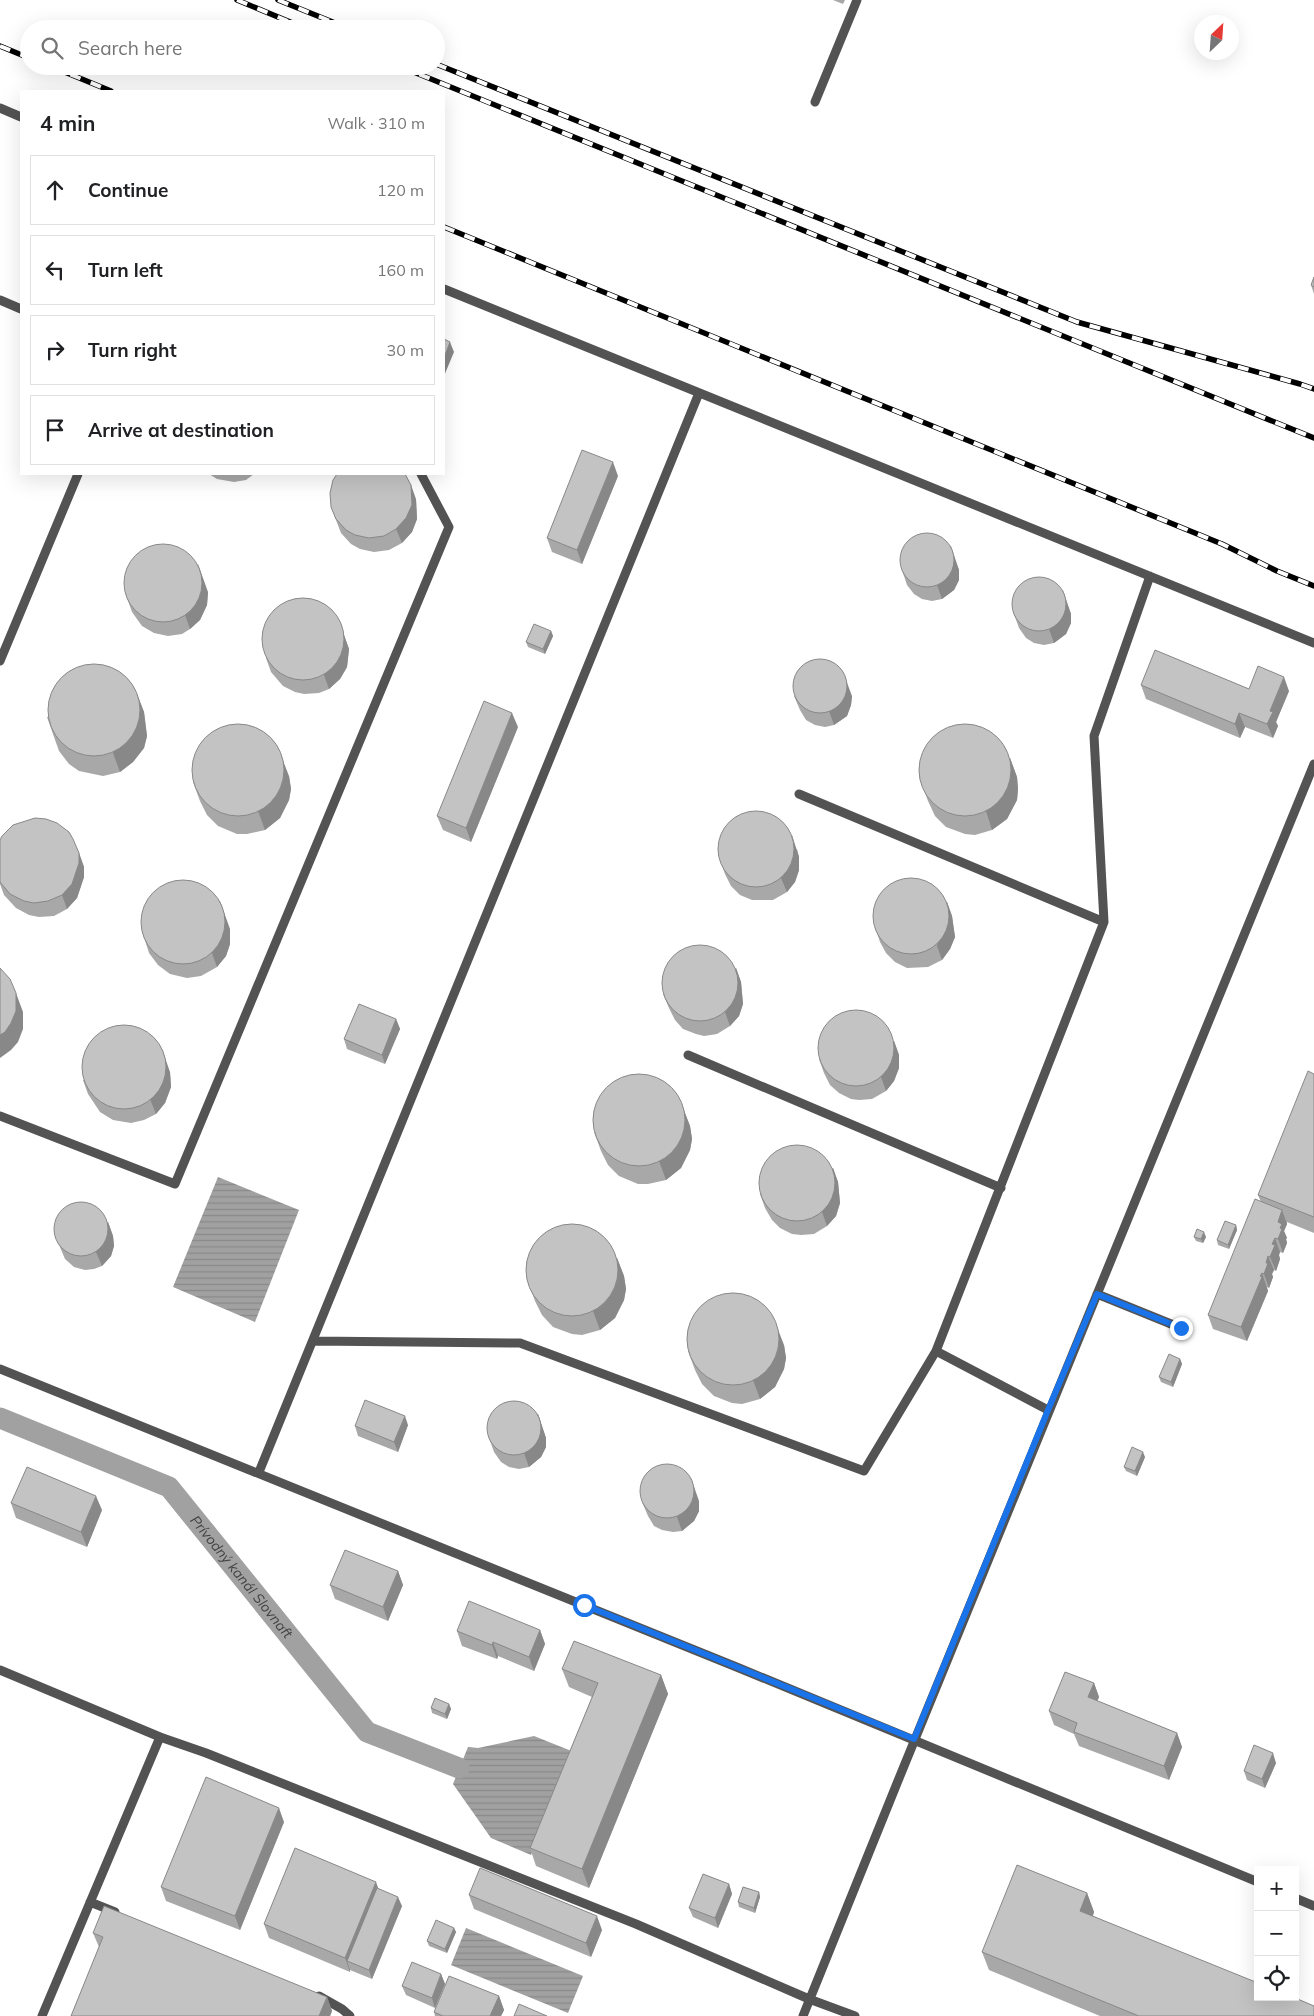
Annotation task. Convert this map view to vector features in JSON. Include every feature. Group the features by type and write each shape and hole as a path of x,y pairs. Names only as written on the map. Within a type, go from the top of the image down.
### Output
{"lane":[{"path":"815,102 857,0"},
{"path":"0,108 20,117"},
{"path":"445,289 1314,643"},
{"path":"0,300 20,309"},
{"path":"259,1472 699,393"},
{"path":"0,660 78,475"},
{"path":"0,1116 176,1184 449,527 422,475"},
{"path":"313,1341 520,1343 864,1471 936,1351 1104,922 1094,736 1150,576"},
{"path":"802,2016 1048,1410 1314,764"},
{"path":"799,794 1104,922"},
{"path":"688,1055 1001,1188"},
{"path":"1097,1294 1181,1328"},
{"path":"936,1351 1048,1410"},
{"path":"0,1369 259,1472 914,1739 1254,1880"},
{"path":"0,1670 160,1737 206,1752 636,1924 809,1999 855,2016"},
{"path":"42,2016 160,1737"},
{"path":"1299,1900 1314,1906"},
{"path":"90,1902 125,1916"},
{"path":"307,1991 324,1998 350,2016"}],"shaded area":[{"path":"218,1177 299,1210 255,1322 173,1287"},
{"path":"534,1736 574,1752 531,1855 491,1838 453,1784 468,1747 478,1748"},
{"path":"466,1928 583,1976 568,2013 451,1965"}],"building":[{"path":"445,340 450,342 445,355"},
{"path":"582,450 613,462 577,550 547,538"},
{"path":"336,475 406,475 411,485 412,505 406,518 396,529 384,536 369,538 355,535 346,530 336,519 331,507 330,493"},
{"path":"927,533 937,535 946,541 952,550 954,560 952,570 946,579 937,585 927,587 917,585 908,579 902,570 900,560 902,550 908,541 917,535"},
{"path":"163,544 178,547 191,555 199,568 202,583 199,598 191,611 178,619 163,622 148,619 135,611 127,598 124,583 127,568 135,555 148,547"},
{"path":"1039,577 1049,579 1058,585 1064,594 1066,604 1064,614 1058,623 1049,629 1039,631 1029,629 1020,623 1014,614 1012,604 1014,594 1020,585 1029,579"},
{"path":"303,598 319,602 332,610 340,623 344,639 340,655 332,668 319,676 303,680 287,676 274,668 266,655 262,639 266,623 274,610 287,602"},
{"path":"534,624 551,631 543,649 526,642"},
{"path":"1155,650 1249,689 1258,666 1284,677 1270,711 1273,712 1267,724 1239,713 1235,724 1141,685"},
{"path":"820,659 830,661 839,667 845,676 847,686 845,696 839,705 830,711 820,713 810,711 801,705 795,696 793,686 795,676 801,667 810,661"},
{"path":"94,664 112,667 127,677 137,692 140,710 137,728 127,743 112,753 94,756 76,753 61,743 51,728 48,710 51,692 61,677 76,667"},
{"path":"484,701 512,713 466,828 437,816"},
{"path":"238,724 255,728 270,738 280,753 284,770 280,787 270,802 255,812 238,816 221,812 206,802 196,787 192,770 196,753 206,738 221,728"},
{"path":"965,724 982,728 997,738 1007,753 1011,770 1007,787 997,802 982,812 965,816 948,812 933,802 923,787 919,770 923,753 933,738 948,728"},
{"path":"756,811 770,814 783,822 791,835 794,849 791,863 783,876 770,884 756,887 742,884 729,876 721,863 718,849 721,835 729,822 742,814"},
{"path":"35,818 57,823 69,832 79,853 79,863 72,884 62,895 48,901 34,903 24,901 10,894 0,882 0,840 13,825"},
{"path":"911,878 925,881 938,889 946,902 949,916 946,930 938,943 925,951 911,954 897,951 884,943 876,930 873,916 876,902 884,889 897,881"},
{"path":"183,880 199,883 213,892 222,906 225,922 222,938 213,952 199,961 183,964 167,961 153,952 144,938 141,922 144,906 153,892 167,883"},
{"path":"700,945 714,948 727,956 735,969 738,983 735,997 727,1010 714,1018 700,1021 686,1018 673,1010 665,997 662,983 665,969 673,956 686,948"},
{"path":"0,968 10,979 16,993 16,1011 5,1032 0,1035"},
{"path":"359,1004 396,1019 382,1055 344,1039"},
{"path":"856,1010 870,1013 883,1021 891,1034 894,1048 891,1062 883,1075 870,1083 856,1086 842,1083 829,1075 821,1062 818,1048 821,1034 829,1021 842,1013"},
{"path":"124,1025 140,1028 154,1037 163,1051 166,1067 163,1083 154,1097 140,1106 124,1109 108,1106 94,1097 85,1083 82,1067 85,1051 94,1037 108,1028"},
{"path":"1308,1071 1314,1074 1314,1217 1258,1195"},
{"path":"639,1074 656,1078 671,1088 681,1103 685,1120 681,1137 671,1152 656,1162 639,1166 622,1162 607,1152 597,1137 593,1120 597,1103 607,1088 622,1078"},
{"path":"797,1145 812,1148 824,1156 832,1168 835,1183 832,1198 824,1210 812,1218 797,1221 782,1218 770,1210 762,1198 759,1183 762,1168 770,1156 782,1148"},
{"path":"1255,1199 1282,1210 1278,1222 1282,1224 1280,1228 1282,1229 1278,1239 1275,1238 1272,1244 1275,1245 1270,1257 1268,1256 1266,1263 1268,1263 1264,1274 1262,1273 1260,1276 1262,1277 1241,1327 1208,1315"},
{"path":"76,1202 86,1202 96,1206 104,1214 108,1229 104,1244 96,1252 86,1256 76,1256 66,1252 58,1244 54,1234 54,1224 58,1214 66,1206"},
{"path":"1225,1221 1236,1225 1228,1245 1217,1240"},
{"path":"572,1224 589,1228 604,1238 614,1253 618,1270 614,1287 604,1302 589,1312 572,1316 555,1312 540,1302 530,1287 526,1270 530,1253 540,1238 555,1228"},
{"path":"1197,1229 1204,1232 1201,1239 1194,1237"},
{"path":"733,1293 750,1297 765,1307 775,1322 779,1339 775,1356 765,1371 750,1381 733,1385 716,1381 701,1371 691,1356 687,1339 691,1322 701,1307 716,1297"},
{"path":"1169,1354 1180,1359 1171,1382 1159,1377"},
{"path":"365,1400 405,1416 394,1442 355,1426"},
{"path":"514,1401 524,1403 533,1409 539,1418 541,1428 539,1438 533,1447 524,1453 514,1455 504,1453 495,1447 489,1438 487,1428 489,1418 495,1409 504,1403"},
{"path":"1132,1447 1143,1452 1135,1471 1124,1467"},
{"path":"667,1464 677,1466 686,1472 692,1481 694,1491 692,1501 686,1510 677,1516 667,1518 657,1516 648,1510 642,1501 640,1491 642,1481 648,1472 657,1466"},
{"path":"27,1467 96,1496 81,1532 11,1503"},
{"path":"345,1550 398,1571 383,1607 330,1585"},
{"path":"469,1601 540,1630 529,1657 493,1642 492,1645 457,1631"},
{"path":"574,1641 661,1675 582,1869 530,1848 598,1683 562,1669"},
{"path":"1065,1672 1094,1683 1088,1697 1177,1733 1164,1766 1074,1732 1077,1723 1049,1711"},
{"path":"435,1698 449,1704 445,1714 431,1708"},
{"path":"1254,1745 1273,1753 1262,1779 1244,1771"},
{"path":"206,1777 279,1808 235,1916 161,1887"},
{"path":"295,1848 376,1882 345,1958 264,1924"},
{"path":"1017,1865 1087,1893 1080,1911 1254,1981 1254,2001 1299,2000 1314,2006 1314,2016 1139,2016 982,1952"},
{"path":"480,1868 597,1916 586,1943 469,1895"},
{"path":"703,1874 729,1884 715,1918 689,1908"},
{"path":"743,1887 759,1892 754,1908 738,1902"},
{"path":"377,1888 398,1897 369,1970 347,1961"},
{"path":"104,1906 327,1997 319,2016 71,2016 103,1937 93,1933"},
{"path":"436,1920 454,1928 445,1949 427,1941"},
{"path":"412,1962 441,1974 432,1998 402,1986"},
{"path":"449,1976 499,1996 490,2016 443,2016 434,2012"},
{"path":"519,2004 547,2016 514,2016"}],"waterway":[{"name":"Prívodný kanál Slovnaft","path":"0,1418 169,1487 367,1732 459,1768"}],"railway":[{"path":"237,0 285,20"},
{"path":"278,0 328,20"},
{"path":"0,46 20,54"},
{"path":"445,68 1077,322 1314,389"},
{"path":"72,75 109,90"},
{"path":"421,75 1314,438"},
{"path":"445,227 1222,544 1277,571 1314,586"}],"route":[{"path":"584,1605 914,1739 1097,1294 1181,1328"}]}
